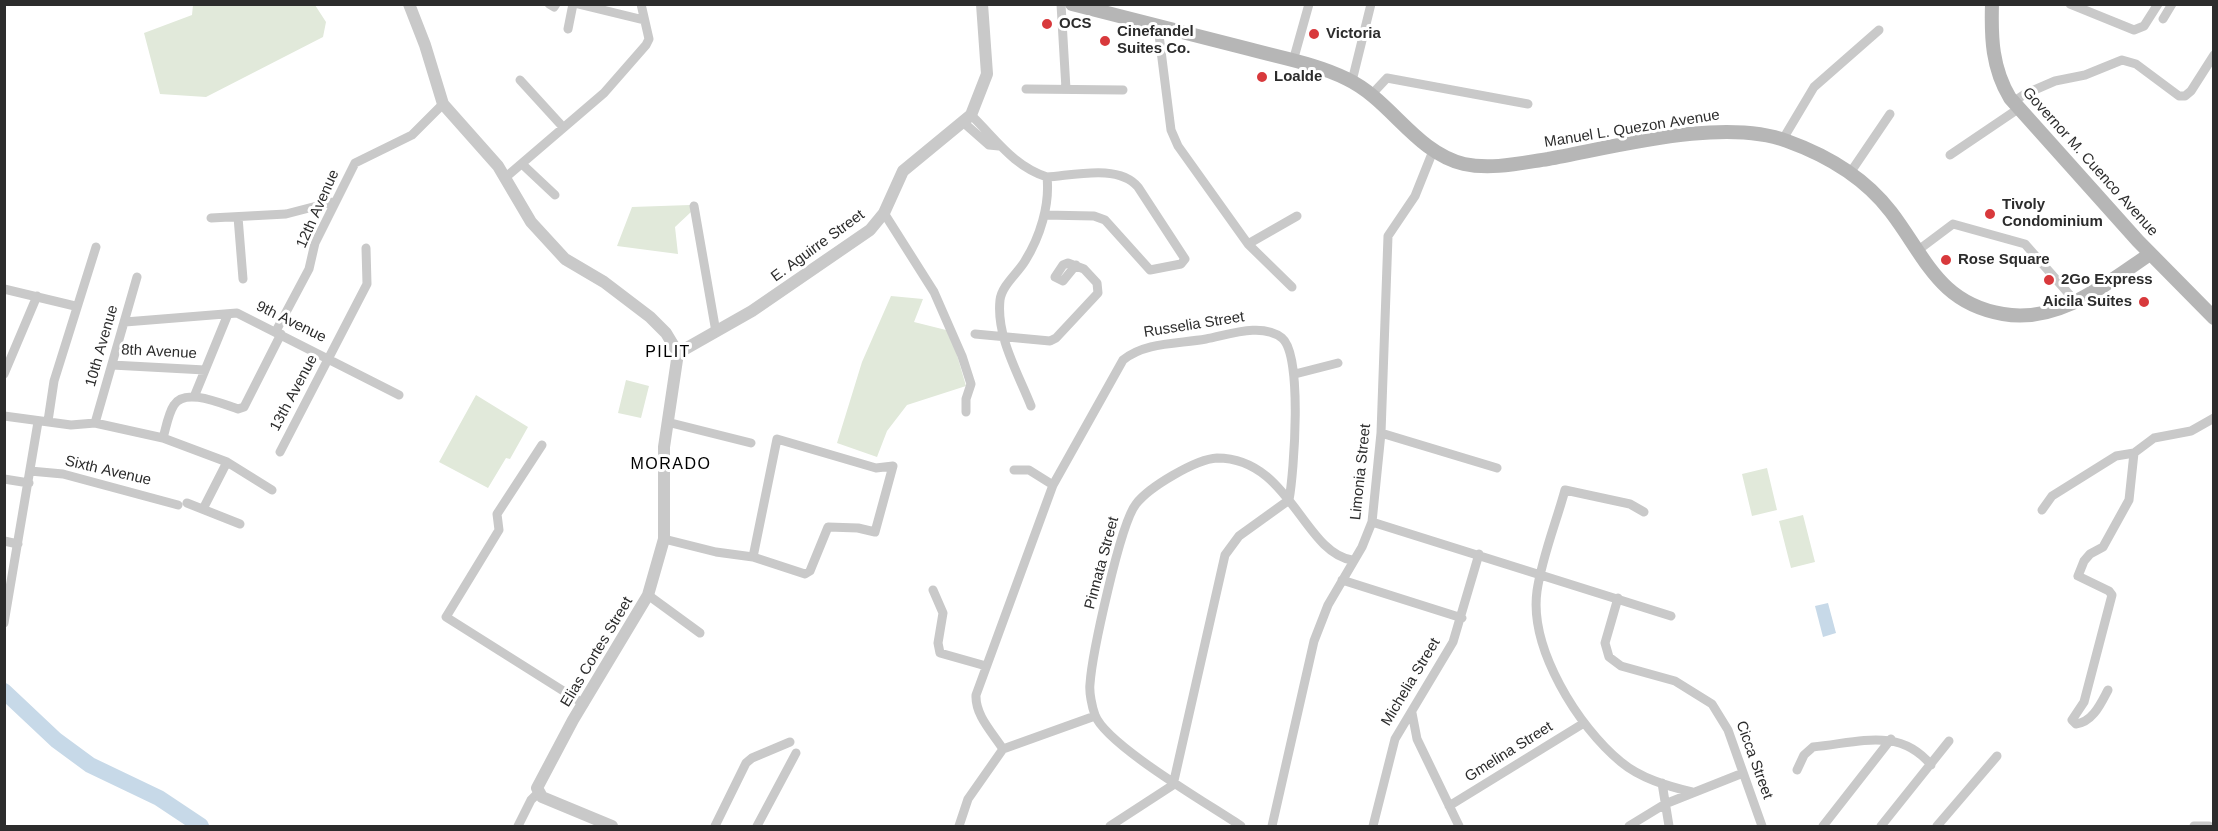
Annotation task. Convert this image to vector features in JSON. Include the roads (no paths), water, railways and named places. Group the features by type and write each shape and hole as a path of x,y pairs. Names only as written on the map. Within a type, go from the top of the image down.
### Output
{"main road":[{"name":"Manuel L. Quezon Avenue","path":"1072,4 1100,8 1158,27 1327,69 1372,94 1433,151 1466,164 1493,166 1700,133 1727,131 1783,140 1824,156 1850,173 1890,210 1932,274 1949,291 1988,311 2023,317 2045,313 2076,302 2150,254"},
{"name":"Governor M. Cuenco Avenue","path":"1992,4 1992,47 2005,90 2150,254 2214,318"}],"street":[{"path":"409,4 425,45 443,105 506,177 531,222 544,239 565,259 635,304 666,333 678,353"},
{"path":"568,29 573,4"},
{"path":"578,4 644,20"},
{"path":"506,177 562,126 604,93 646,45 649,39 641,4"},
{"path":"982,4 987,74 968,119 994,136 999,146 1023,167 1047,177 1111,174 1129,179 1138,187 1184,254 1184,262 1148,270 1117,230 1105,220 1094,216 1044,215"},
{"path":"1061,4 1066,89"},
{"path":"1293,61 1309,4"},
{"path":"1352,81 1371,4"},
{"path":"2070,4 2134,30 2144,26 2158,4"},
{"path":"2163,19 2172,4"},
{"path":"1158,27 1171,130 1178,146 1248,244 1292,287"},
{"path":"1783,140 1814,87 1879,30"},
{"path":"1950,155 2016,105 2055,81 2085,75 2122,60 2136,64 2179,96 2185,96 2191,92 2214,56"},
{"path":"1372,94 1387,78 1528,104"},
{"path":"520,80 562,126"},
{"path":"1026,89 1123,90"},
{"name":"12th Avenue","path":"194,397 238,409 244,407 309,269 315,243 357,162 412,135 443,105"},
{"path":"1850,173 1890,114"},
{"name":"E. Aguirre Street","path":"678,353 752,312 870,230 884,213 903,171 968,119"},
{"name":"Limonia Street","path":"1272,826 1314,641 1352,560 1362,548 1372,522 1381,433 1388,236 1415,196 1433,151"},
{"path":"522,164 555,195"},
{"path":"1032,406 1003,336 1000,297 1026,260 1044,215 1049,196 1047,177"},
{"path":"211,218 286,214 336,201"},
{"path":"694,206 716,332"},
{"path":"884,213 934,292 962,356 971,384 966,399 966,412"},
{"path":"1248,244 1297,216"},
{"path":"238,217 243,279"},
{"path":"1917,251 1953,224 2025,244 2076,302"},
{"path":"4,622 30,471 75,306 96,247"},
{"name":"13th Avenue","path":"279,452 367,284 366,248"},
{"path":"975,334 1050,341 1056,338 1098,293 1097,283 1076,265"},
{"name":"10th Avenue","path":"95,423 137,277"},
{"path":"4,289 75,306"},
{"path":"4,374 37,296"},
{"name":"9th Avenue","path":"124,322 237,313 329,358 399,396"},
{"path":"163,438 173,406 182,399 194,397 228,314"},
{"name":"Russelia Street","path":"1003,749 976,705 986,666 1053,485 1123,360 1141,348 1258,330 1283,338 1291,351 1295,374 1289,500"},
{"name":"Elias Cortes Street","path":"538,793 537,788 550,761 648,595 663,539 667,422 678,353"},
{"path":"1295,374 1338,363"},
{"name":"8th Avenue","path":"112,364 205,370"},
{"path":"4,416 43,422 95,423 163,438 227,462 272,490"},
{"path":"2042,510 2052,496 2069,483 2116,456 2134,453 2154,438 2191,431 2214,418"},
{"path":"667,422 751,443"},
{"path":"1381,433 1497,468"},
{"path":"663,539 716,552 753,557 805,574 810,571 828,527 858,528 875,532 893,466 876,468 777,439 753,557"},
{"path":"542,445 497,514 499,530 446,617 584,704"},
{"path":"2108,690 2097,710 2084,722 2076,724 2072,720 2084,702 2112,595 2109,591 2078,576 2084,561 2090,554 2103,547 2128,500 2134,453"},
{"name":"Pinnata Street","path":"1095,716 1090,686 1092,669 1125,525 1137,503 1191,465 1218,458 1254,466 1289,500 1335,555 1352,560"},
{"path":"203,509 227,462"},
{"path":"1014,470 1029,470 1053,485"},
{"name":"Sixth Avenue","path":"30,471 63,474 203,509 240,524"},
{"path":"4,479 28,483"},
{"path":"1644,512 1630,504 1565,490 1541,573 1537,592 1537,614 1544,651 1584,723 1622,763 1662,783 1692,792"},
{"path":"1110,826 1170,789 1174,781 1225,555 1239,536 1289,500"},
{"path":"1372,522 1541,573 1671,616"},
{"path":"4,541 18,544"},
{"name":"Michelia Street","path":"1372,826 1395,739 1450,649 1462,618 1479,555"},
{"path":"1342,580 1462,618"},
{"path":"933,590 944,617 938,643 940,653 986,666"},
{"path":"648,595 700,633"},
{"name":"Cicca Street","path":"1617,598 1605,643 1610,657 1621,666 1675,681 1712,704 1723,719 1762,826"},
{"path":"1412,713 1417,739 1459,826"},
{"path":"959,826 968,799 1003,749 1095,716 1120,746 1241,826"},
{"name":"Gmelina Street","path":"1449,806 1584,723"},
{"path":"1395,739 1417,739"},
{"path":"1797,770 1804,754 1813,747 1891,739 1907,744 1920,752 1931,765"},
{"path":"1823,826 1891,739"},
{"path":"1881,826 1949,741"},
{"path":"715,826 746,763 752,758 790,742"},
{"path":"757,826 796,753"},
{"path":"1941,825 1997,756"},
{"path":"1629,826 1665,804 1743,773"},
{"path":"1662,783 1669,826"},
{"path":"518,826 531,800 538,793 612,826"},
{"path":"2194,826 2209,826"}],"water":[{"path":"1828,603 1836,633 1823,637 1815,606"}],"waterway":[{"path":"4,691 56,740 90,765 159,798 201,826"}],"place":[{"name":"OCS","path":"1047,24"},
{"name":"Victoria","path":"1314,34"},
{"name":"Cinefandel Suites Co.","path":"1105,41"},
{"name":"Loalde","path":"1262,77"},
{"name":"Tivoly Condominium","path":"1990,214"},
{"name":"Rose Square","path":"1946,260"},
{"name":"2Go Express","path":"2049,280"},
{"name":"Aicila Suites","path":"2144,302"}],"district":[{"name":"PILIT","path":"668,353"},
{"name":"MORADO","path":"671,465"}]}
